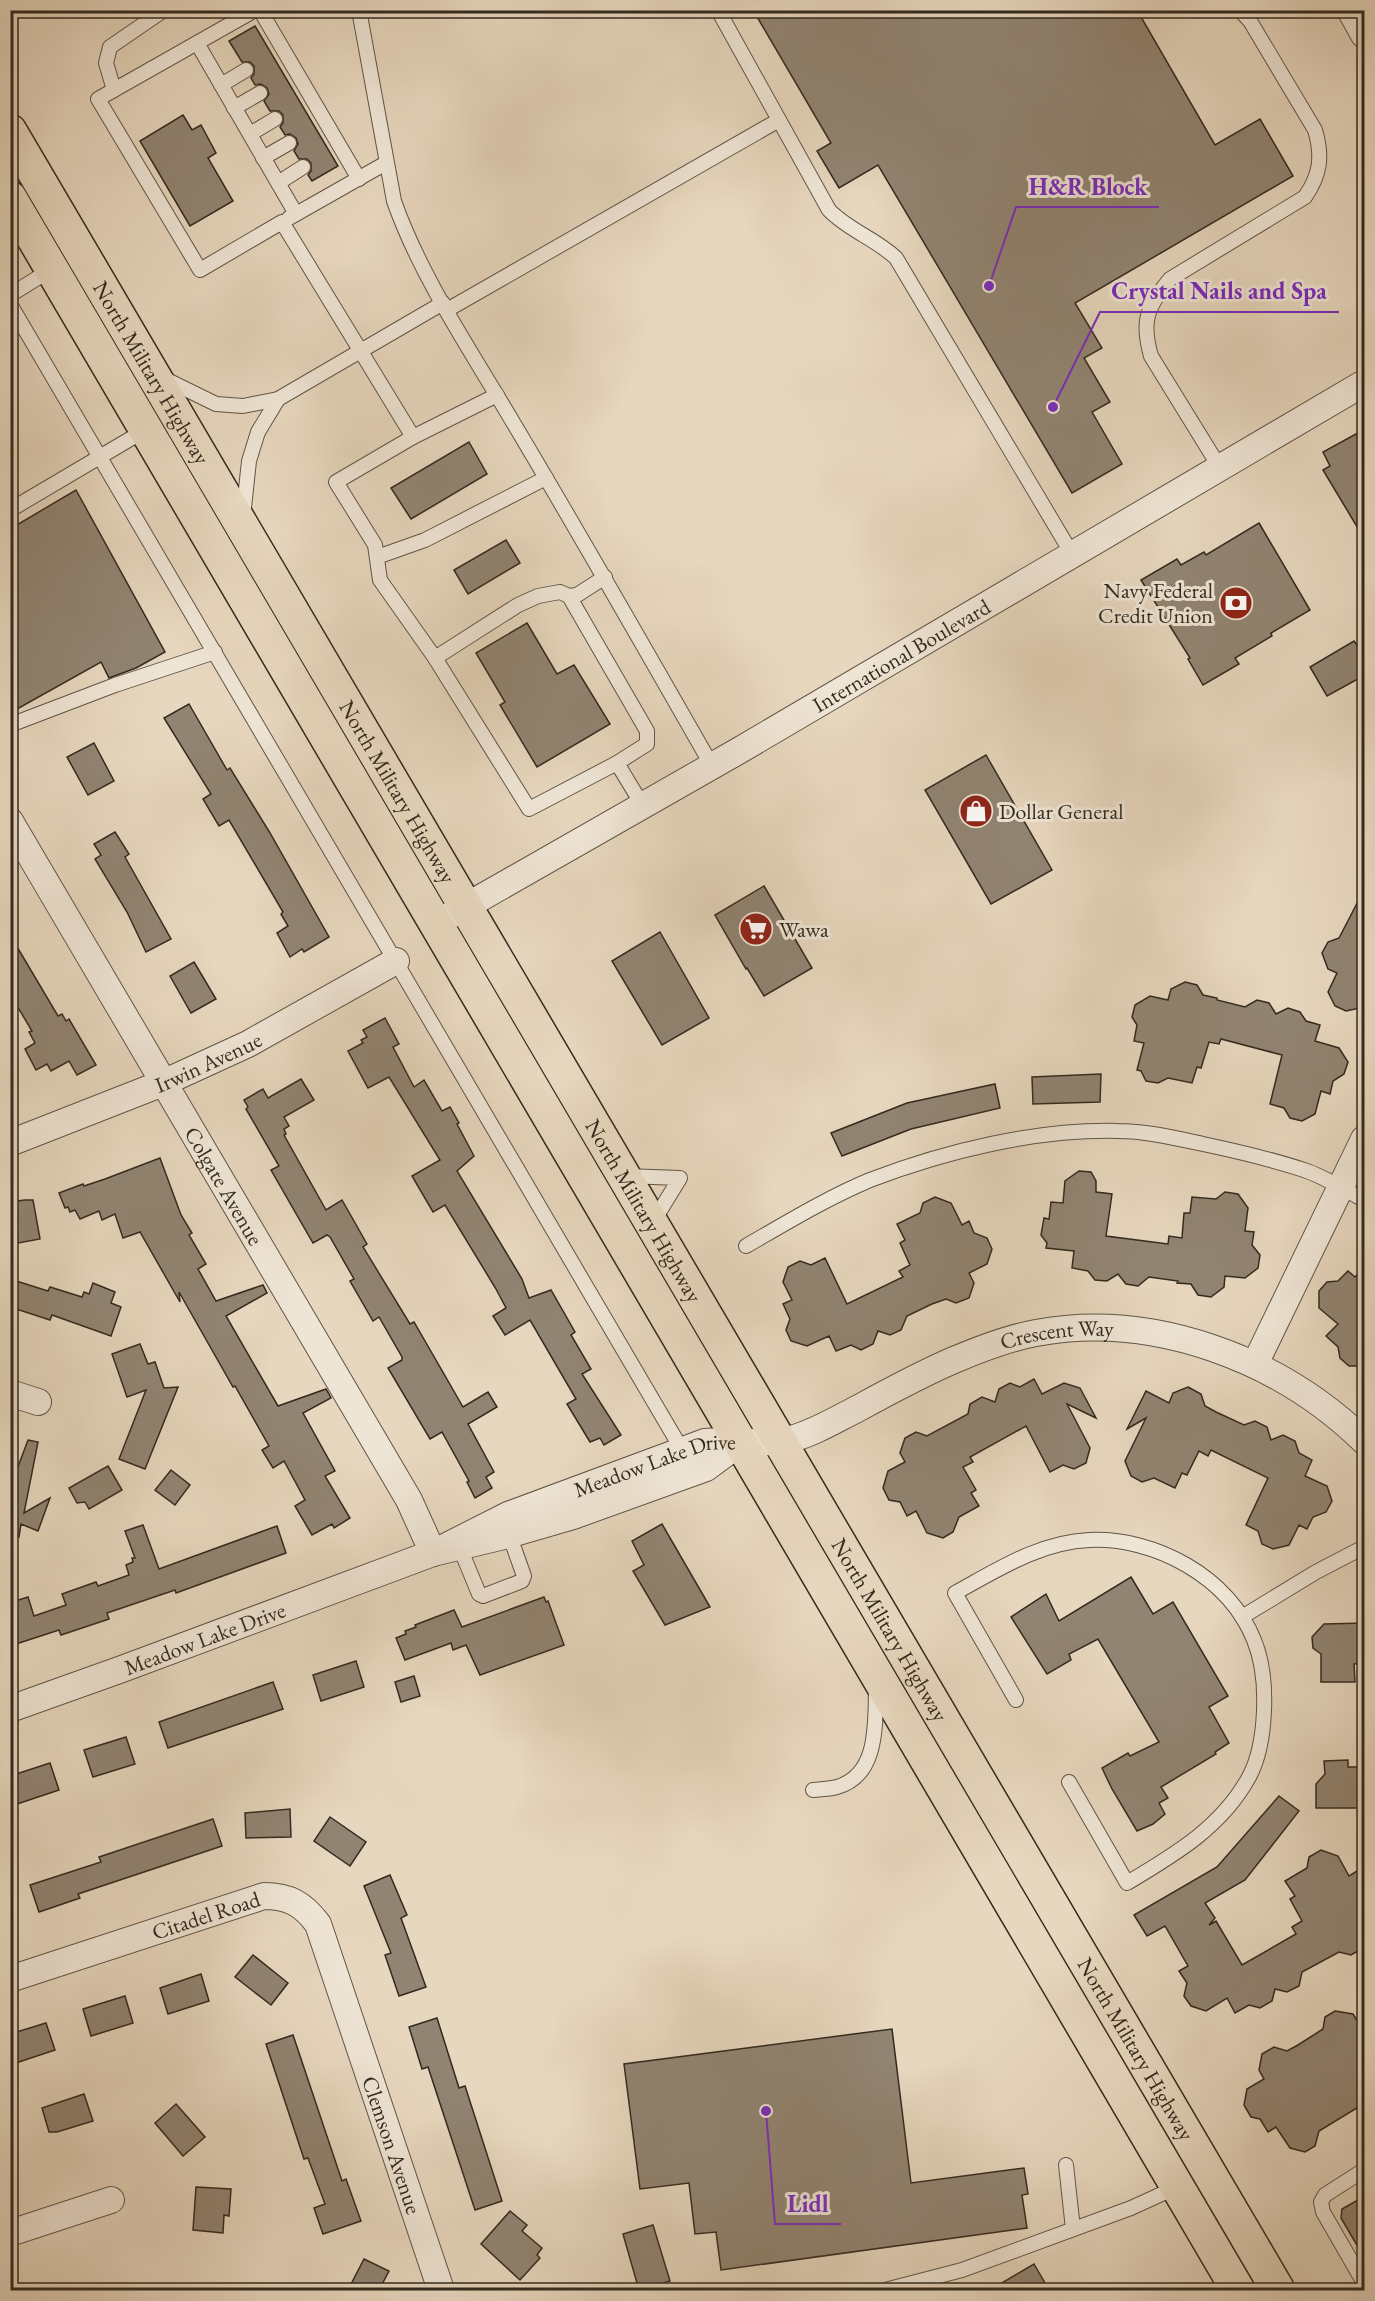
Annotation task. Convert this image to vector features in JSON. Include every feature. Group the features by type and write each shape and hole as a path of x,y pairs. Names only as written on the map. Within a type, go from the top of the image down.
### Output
{"main road":[{"name":"North Military Highway","path":"10,131 1278,2290"},
{"name":"North Military Highway","path":"10,198 1238,2290"}],"street":[{"path":"1350,10 1365,35"},
{"name":"International Boulevard","path":"436,923 712,766 1365,383"},
{"name":"Colgate Avenue","path":"10,820 409,1500 433,1553"},
{"name":"Irwin Avenue","path":"10,1143 163,1083 248,1044 396,961"},
{"path":"1255,1364 1365,1139"},
{"name":"Crescent Way","path":"741,1442 779,1441 816,1431 953,1361 999,1342 1036,1333 1075,1329 1152,1333 1196,1342 1230,1353 1255,1364 1310,1397 1365,1441"},
{"path":"10,1393 38,1402"},
{"name":"Meadow Lake Drive","path":"10,1709 122,1670 506,1526 682,1450 705,1442 725,1440 741,1442"},
{"name":"Meadow Lake Drive","path":"506,1526 573,1516 706,1468 741,1442"},
{"name":"Citadel Road","path":"10,1979 264,1896 280,1896 296,1901 309,1911 318,1924 343,2000"},
{"name":"Clemson Avenue","path":"343,2000 441,2290"},
{"path":"10,2233 111,2200"}],"lane":[{"path":"114,90 106,63 110,47 164,10"},
{"path":"255,10 98,99 200,270 386,163"},
{"path":"260,10 277,52 335,149 359,179"},
{"path":"359,10 386,163 402,226 445,307 712,766"},
{"path":"718,10 829,210 839,220 885,247 896,258 944,335 1072,554"},
{"path":"1220,468 1151,356 1146,338 1147,316 1154,299 1170,279 1305,197 1315,183 1320,165 1320,148 1315,130 1250,21 1240,10"},
{"path":"197,43 296,214"},
{"path":"221,85 246,70"},
{"path":"234,108 260,93"},
{"path":"250,134 275,119"},
{"path":"154,374 216,404 243,406 278,399 360,351 445,307 779,120"},
{"path":"263,158 289,143"},
{"path":"278,183 303,167"},
{"path":"282,222 413,437"},
{"path":"10,295 52,269"},
{"path":"10,304 695,1472"},
{"path":"496,394 413,437 336,482 375,545 380,580 435,658 529,809 617,763 647,744 648,731 569,596"},
{"path":"242,525 249,461 258,432 278,399"},
{"path":"10,510 147,429"},
{"path":"377,557 425,540 546,478"},
{"path":"435,658 518,605 538,596 560,592 569,596 577,595 604,577"},
{"path":"10,725 115,685 215,652"},
{"path":"617,763 643,806"},
{"path":"746,1246 800,1215 869,1181 978,1148 1036,1135 1073,1131 1119,1131 1166,1136 1228,1149 1305,1170 1365,1200"},
{"path":"624,1176 680,1178 652,1224"},
{"path":"458,1543 479,1594 483,1596 522,1581 524,1576 506,1526"},
{"path":"1017,1700 955,1593 1027,1555 1056,1545 1087,1540 1113,1540 1137,1545 1167,1555 1194,1570 1219,1590 1242,1617 1254,1640 1262,1666 1265,1700 1263,1730 1257,1759 1249,1777 1238,1795 1209,1827 1182,1850 1127,1883 1069,1782"},
{"path":"1242,1617 1316,1572 1365,1547"},
{"path":"813,1790 838,1787 853,1778 865,1765 873,1749 877,1675"},
{"path":"1066,2165 1073,2229"},
{"path":"1365,2170 1325,2195 1321,2202 1323,2212 1365,2283"},
{"path":"885,2290 962,2270 1131,2208 1177,2187"}],"building":[{"path":"753,10 1137,10 1215,145 1260,119 1293,176 1075,303 1102,348 1084,358 1110,402 1092,412 1122,464 1072,493 878,165 839,188 817,151 831,143"},
{"path":"255,26 338,166 312,181 308,175 311,171 311,163 307,159 299,159 294,151 298,144 296,138 290,134 285,135 280,127 283,123 283,115 279,111 270,111 264,101 269,94 267,88 261,84 255,85 251,78 254,74 254,66 250,62 242,62 229,41"},
{"path":"183,115 192,130 201,125 216,153 208,158 233,201 190,226 140,141"},
{"path":"1365,429 1365,540 1323,470 1330,466 1323,452"},
{"path":"469,442 487,474 411,519 391,488"},
{"path":"76,490 165,652 136,668 109,678 101,662 10,713 10,529"},
{"name":"Navy Federal Credit Union","path":"1259,523 1310,610 1235,658 1239,664 1203,685 1188,659 1190,658 1141,580 1177,559 1181,565 1204,552 1206,555"},
{"path":"506,540 520,563 468,594 454,570"},
{"path":"527,623 557,674 574,665 610,724 537,767 500,705 505,702 476,653"},
{"path":"1354,641 1365,656 1365,675 1327,696 1310,667"},
{"path":"189,704 227,770 230,768 270,833 329,937 304,952 302,949 290,957 277,933 288,926 281,914 283,912 229,820 219,826 203,799 211,794 164,718"},
{"path":"94,743 114,781 88,795 67,757"},
{"path":"986,755 1052,870 991,904 925,790"},
{"path":"115,832 129,854 125,857 171,939 146,952 127,912 95,859 101,855 94,844"},
{"name":"Wawa","path":"764,886 812,968 764,996 715,915"},
{"path":"1365,888 1365,1007 1346,1011 1335,1006 1328,992 1337,973 1328,969 1322,953 1328,942 1339,938"},
{"path":"660,932 709,1018 662,1045 612,961"},
{"path":"10,935 58,1016 62,1014 66,1021 69,1019 96,1065 77,1075 69,1061 51,1071 47,1064 36,1070 25,1049 35,1043 29,1032 32,1031 10,994"},
{"path":"194,962 216,999 191,1013 170,976"},
{"path":"1185,982 1197,985 1203,995 1217,998 1217,1000 1245,1007 1257,1000 1269,1003 1276,1014 1288,1008 1300,1012 1306,1021 1320,1025 1315,1041 1339,1048 1348,1062 1344,1074 1333,1081 1330,1094 1321,1091 1315,1114 1302,1121 1290,1118 1284,1108 1270,1104 1282,1055 1221,1039 1219,1044 1209,1042 1201,1068 1197,1067 1192,1083 1168,1078 1158,1083 1146,1081 1141,1071 1137,1070 1144,1043 1134,1041 1137,1025 1132,1017 1135,1005 1150,996 1168,1000 1171,989"},
{"path":"385,1018 399,1044 393,1047 414,1087 424,1080 442,1111 450,1107 459,1123 457,1124 474,1156 457,1171 522,1279 529,1298 551,1290 575,1332 571,1335 591,1369 582,1374 621,1435 604,1445 600,1438 590,1442 567,1404 576,1399 530,1320 505,1335 493,1316 506,1308 496,1289 445,1205 433,1212 412,1176 440,1160 389,1077 368,1088 348,1051 363,1043 361,1040 367,1037 363,1030"},
{"path":"1101,1074 1100,1102 1033,1104 1032,1077"},
{"path":"301,1079 314,1100 284,1117 289,1126 284,1129 286,1134 284,1135 326,1210 342,1200 367,1244 363,1247 410,1324 414,1322 463,1407 488,1392 497,1407 468,1424 494,1472 486,1477 492,1488 475,1498 467,1482 469,1481 442,1432 430,1439 388,1368 402,1360 402,1357 379,1317 373,1321 350,1281 354,1279 330,1237 327,1235 313,1243 271,1170 279,1166 246,1109 248,1107 244,1100 263,1089 268,1098"},
{"path":"995,1084 1000,1108 911,1129 842,1156 831,1133 907,1103"},
{"path":"160,1158 181,1215 192,1233 189,1235 206,1264 198,1269 216,1301 263,1285 267,1293 226,1316 278,1406 326,1389 331,1398 303,1413 335,1471 325,1476 350,1518 334,1528 332,1524 312,1535 295,1506 305,1500 284,1461 273,1468 262,1450 269,1446 179,1292 180,1302 140,1232 123,1238 115,1214 102,1220 99,1211 80,1219 75,1210 70,1212 68,1207 65,1208 59,1193 105,1179"},
{"path":"1079,1171 1091,1172 1096,1181 1096,1192 1112,1194 1106,1236 1168,1244 1169,1236 1182,1238 1184,1213 1190,1213 1192,1197 1216,1199 1225,1192 1238,1194 1248,1208 1245,1231 1254,1232 1252,1245 1260,1255 1258,1268 1245,1278 1225,1276 1224,1287 1211,1297 1198,1295 1191,1284 1177,1283 1178,1281 1149,1277 1138,1286 1126,1284 1118,1274 1107,1281 1095,1280 1088,1271 1072,1268 1074,1251 1046,1248 1047,1243 1041,1235 1044,1218 1049,1219 1051,1202 1063,1203 1065,1181"},
{"path":"935,1197 951,1203 962,1225 969,1221 974,1233 987,1238 992,1249 987,1264 969,1273 974,1283 969,1298 956,1303 946,1299 907,1316 901,1330 890,1335 878,1331 873,1344 861,1350 851,1345 836,1351 829,1336 807,1346 791,1341 786,1330 790,1319 783,1304 792,1300 783,1282 788,1267 800,1261 811,1265 825,1258 847,1304 903,1277 899,1271 910,1265 900,1243 905,1240 897,1224 920,1213 923,1203"},
{"path":"33,1200 40,1239 13,1244 10,1229 10,1202"},
{"path":"1365,1266 1365,1366 1349,1366 1340,1358 1338,1347 1326,1336 1338,1324 1319,1308 1319,1291 1327,1282 1338,1281 1348,1271 1355,1277"},
{"path":"10,1279 48,1291 50,1287 82,1297 84,1292 89,1294 93,1283 115,1292 111,1303 121,1307 111,1336 52,1315 50,1320 10,1307"},
{"path":"140,1344 148,1364 155,1362 164,1388 178,1387 145,1469 119,1459 146,1390 127,1397 112,1354"},
{"path":"1034,1379 1042,1394 1064,1383 1080,1388 1096,1418 1067,1404 1090,1448 1086,1463 1074,1469 1063,1465 1050,1472 1026,1426 970,1457 973,1462 963,1467 976,1490 971,1493 979,1506 959,1517 953,1532 943,1538 927,1533 916,1511 907,1516 900,1502 889,1500 883,1488 888,1471 905,1462 900,1453 905,1438 916,1432 927,1436 968,1414 970,1404 982,1397 995,1402 999,1389 1010,1383 1020,1387"},
{"path":"1188,1387 1201,1394 1205,1406 1216,1412 1244,1425 1255,1421 1267,1427 1271,1440 1283,1435 1295,1441 1299,1453 1312,1460 1305,1476 1327,1486 1332,1501 1326,1512 1313,1517 1307,1529 1299,1525 1289,1545 1273,1549 1262,1544 1258,1531 1246,1525 1268,1478 1211,1450 1208,1456 1199,1451 1187,1475 1182,1473 1175,1488 1154,1478 1142,1482 1131,1476 1125,1461 1146,1418 1127,1429 1146,1391 1169,1403 1173,1393"},
{"path":"28,1440 38,1442 24,1513 50,1498 38,1531 21,1524 19,1537 10,1536 10,1488"},
{"path":"108,1466 122,1490 89,1509 85,1502 77,1503 69,1488"},
{"path":"171,1470 190,1485 175,1505 155,1490"},
{"path":"662,1524 710,1607 665,1625 633,1571 644,1565 632,1541"},
{"path":"143,1525 159,1569 277,1526 286,1553 176,1593 175,1590 107,1613 109,1619 61,1635 59,1630 10,1646 10,1618 17,1616 12,1602 28,1597 34,1616 66,1605 62,1594 96,1582 98,1586 129,1575 126,1565 133,1562 132,1558 135,1558 125,1531"},
{"path":"1131,1577 1153,1614 1173,1602 1228,1696 1209,1707 1229,1743 1215,1752 1216,1754 1161,1787 1168,1798 1159,1803 1165,1814 1153,1824 1137,1831 1102,1768 1128,1753 1130,1756 1159,1742 1098,1639 1069,1654 1071,1660 1047,1674 1011,1617 1046,1594 1059,1621"},
{"path":"544,1597 546,1602 548,1601 564,1645 480,1675 466,1645 453,1650 451,1643 405,1660 396,1638 406,1634 405,1631 416,1627 415,1625 454,1610 462,1627"},
{"path":"1365,1623 1365,1663 1354,1664 1355,1682 1321,1682 1321,1654 1313,1648 1312,1637 1324,1624"},
{"path":"356,1661 364,1687 321,1701 313,1675"},
{"path":"414,1676 420,1696 401,1702 395,1682"},
{"path":"273,1682 283,1709 168,1748 159,1722"},
{"path":"126,1737 135,1764 93,1777 84,1750"},
{"path":"1348,1760 1348,1767 1365,1767 1365,1808 1316,1808 1316,1784 1325,1774 1324,1761"},
{"path":"50,1763 59,1790 17,1804 10,1785 10,1776"},
{"path":"1279,1796 1299,1811 1245,1880 1205,1903 1215,1918 1209,1925 1216,1921 1242,1965 1296,1934 1292,1927 1302,1921 1290,1899 1295,1896 1285,1881 1307,1868 1309,1857 1321,1850 1338,1856 1349,1876 1357,1871 1365,1884 1363,1948 1351,1955 1339,1952 1302,1972 1299,1986 1287,1992 1275,1989 1272,2001 1260,2008 1249,2005 1235,2013 1227,1998 1206,2011 1191,2006 1184,1996 1187,1983 1179,1971 1188,1966 1165,1926 1147,1936 1134,1915 1217,1867"},
{"path":"290,1809 291,1837 246,1838 245,1813"},
{"path":"330,1817 366,1842 350,1866 314,1841"},
{"path":"213,1819 222,1846 78,1894 80,1898 39,1912 30,1885 101,1862 99,1857"},
{"path":"390,1875 407,1915 401,1918 426,1987 399,1996 385,1955 391,1953 364,1886"},
{"path":"253,1955 288,1983 271,2005 235,1977"},
{"path":"201,1974 209,2001 168,2014 160,1988"},
{"path":"125,1996 133,2023 91,2036 83,2009"},
{"path":"1335,2011 1353,2014 1365,2033 1365,2103 1319,2131 1315,2146 1305,2152 1290,2148 1276,2127 1268,2132 1260,2119 1251,2117 1244,2105 1247,2089 1264,2079 1259,2070 1262,2054 1274,2047 1287,2051 1298,2045 1323,2029 1325,2017"},
{"path":"437,2018 459,2088 465,2086 502,2201 475,2210 428,2067 422,2069 409,2027"},
{"path":"46,2023 55,2050 10,2065 10,2034"},
{"path":"892,2029 911,2183 1024,2168 1028,2194 1022,2195 1027,2228 721,2270 716,2232 695,2234 689,2183 640,2189 624,2064"},
{"path":"293,2035 342,2181 346,2179 361,2221 323,2234 314,2208 325,2204 308,2158 304,2159 266,2044"},
{"path":"84,2094 93,2121 57,2132 49,2132 42,2108"},
{"path":"176,2104 205,2137 183,2156 155,2123"},
{"path":"196,2187 231,2189 229,2216 224,2215 223,2233 193,2230"},
{"path":"1365,2196 1365,2259 1341,2218 1342,2209"},
{"path":"510,2211 527,2225 522,2231 542,2248 537,2255 540,2258 520,2280 481,2244"},
{"path":"653,2225 670,2281 639,2290 623,2234"},
{"path":"364,2259 389,2271 379,2290 348,2290"},
{"path":"1034,2264 1049,2290 990,2290"}],"place":[{"name":"H&R Block","path":"989,286"},
{"name":"Crystal Nails and Spa","path":"1053,407"},
{"name":"Navy Federal Credit Union","path":"1236,603"},
{"name":"Dollar General","path":"976,811"},
{"name":"Wawa","path":"756,929"},
{"name":"Lidl","path":"766,2111"}]}
